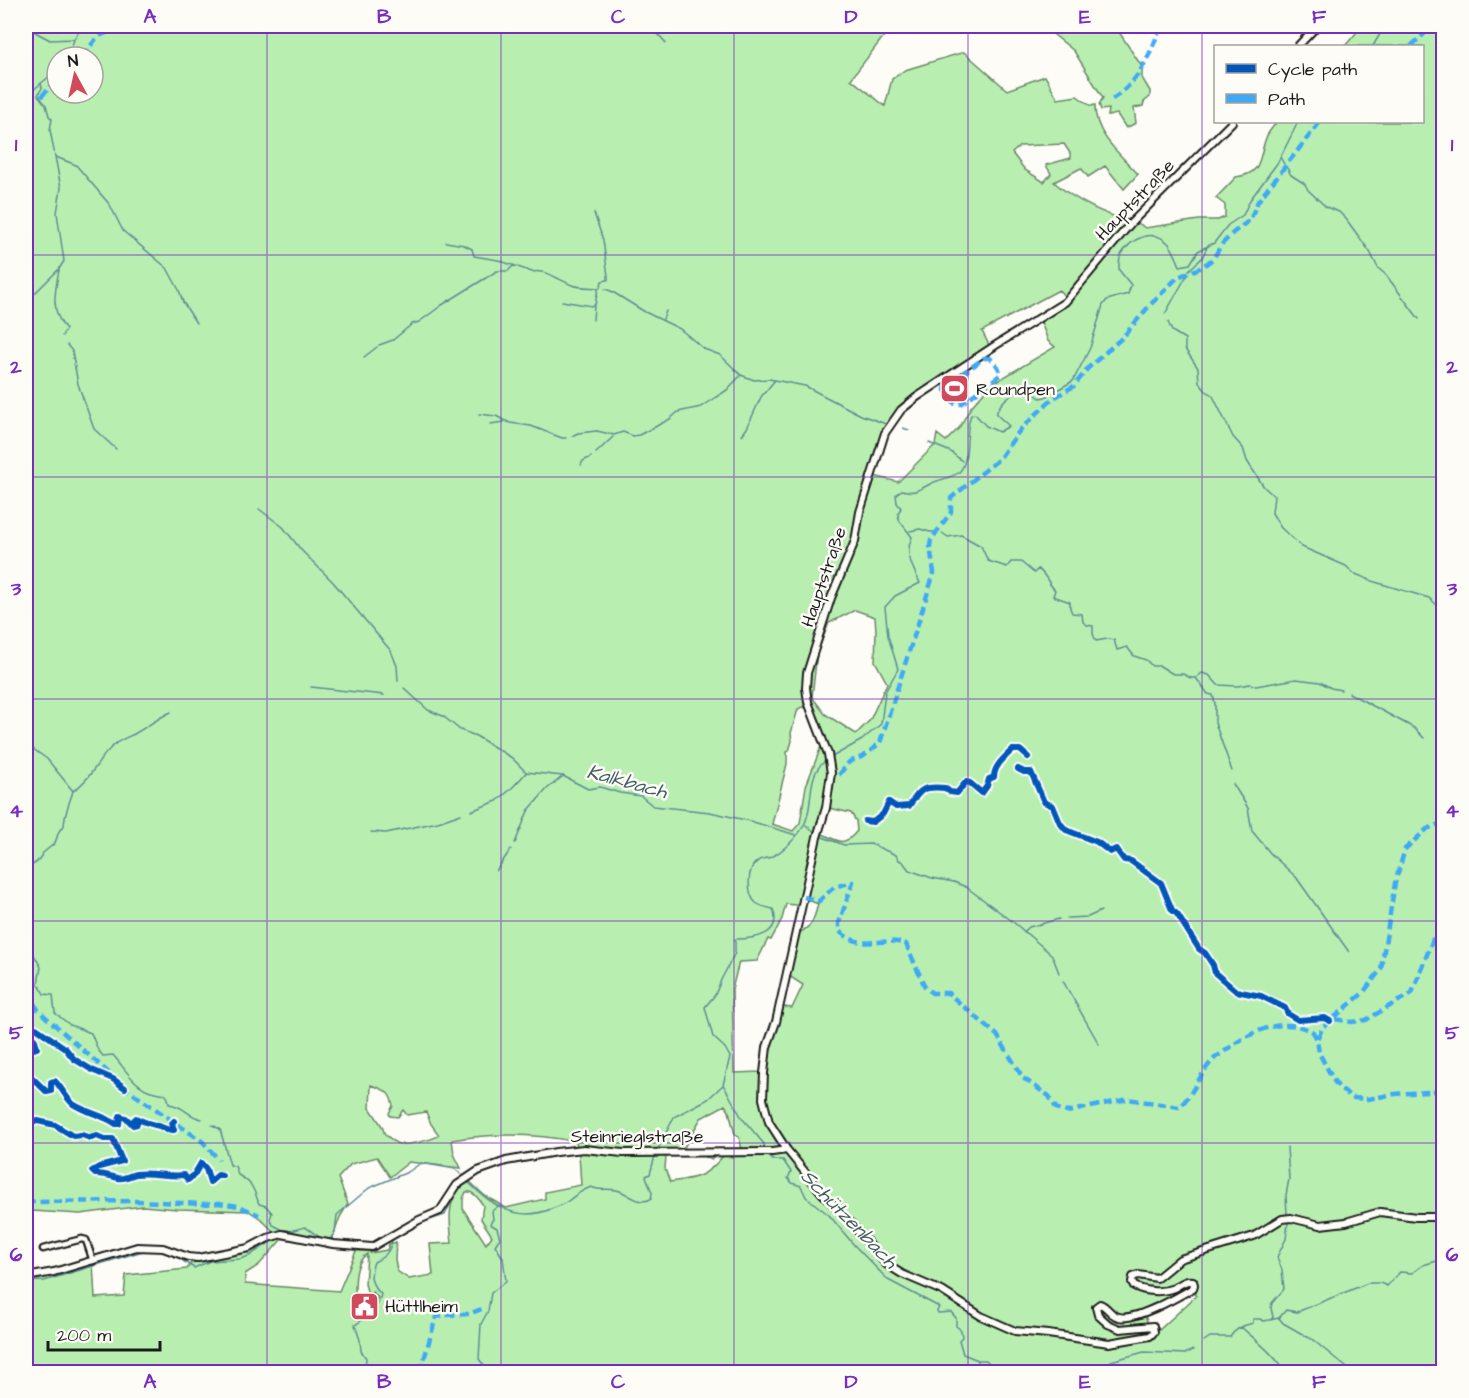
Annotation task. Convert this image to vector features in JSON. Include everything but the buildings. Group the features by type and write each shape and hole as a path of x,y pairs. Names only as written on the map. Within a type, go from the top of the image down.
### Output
{"main road":[{"path":"1299,45 1317,26"},
{"name":"Hauptstraße","path":"1231,123 1134,220 1065,302 904,407 893,420 879,448 860,512 855,541 831,598 807,673 808,702 828,754 830,767 828,797 817,835 776,1022 766,1055 765,1112 787,1150 825,1197 886,1264 896,1271 936,1288 981,1316 1011,1330 1103,1342 1150,1336 1155,1329 1150,1325 1125,1330 1116,1329 1098,1315 1096,1309 1098,1305 1104,1305 1116,1317 1127,1317 1160,1306 1191,1290 1194,1286 1193,1281 1189,1280 1165,1290 1143,1290 1133,1284 1134,1276 1157,1278 1180,1259 1254,1236 1280,1220 1292,1218 1320,1226 1346,1222 1380,1212 1416,1217 1443,1217"},
{"name":"Steinrieglstraße","path":"26,1277 40,1276 148,1246 167,1249 188,1257 202,1258 249,1248 278,1234 333,1244 376,1246 419,1220 440,1211 453,1190 465,1179 500,1162 562,1151 584,1149 618,1153 663,1153 787,1150"}],"street":[{"path":"43,1249 82,1239 86,1240 93,1261"}],"green space":[{"path":"26,26 897,26 887,32 851,79 885,106 892,79 905,70 964,52 1007,90 1045,76 1058,99 1077,96 1091,106 1095,105 1103,134 1138,174 1124,189 1105,166 1088,177 1081,168 1054,182 1090,206 1113,216 1134,221 1145,228 1199,220 1218,220 1225,217 1225,205 1216,198 1236,177 1251,173 1255,169 1267,136 1276,123 1424,123 1424,45 1346,45 1362,26 1443,26 1443,1372 26,1372 26,1279 93,1263 95,1298 124,1296 126,1275 187,1269 191,1263 248,1252 283,1238 259,1265 245,1274 245,1284 339,1291 356,1251 370,1251 370,1253 387,1250 389,1244 396,1242 397,1271 409,1279 433,1275 430,1244 452,1243 450,1217 453,1200 456,1193 469,1181 485,1196 506,1208 545,1199 545,1192 581,1185 579,1154 576,1142 545,1137 499,1135 452,1140 454,1154 461,1168 409,1162 390,1177 377,1157 351,1164 338,1178 348,1204 340,1217 331,1242 294,1233 274,1232 249,1211 143,1206 80,1214 32,1211 26,1220","holes":["1064,144 1071,158 1046,165 1051,174 1044,182 1025,170 1012,153 1020,146","1059,290 1066,298 989,345 982,331","1041,322 1048,341 1055,347 989,386 971,407 959,428 946,441 937,434 935,445 898,482 874,476 887,437 896,420 909,405 1016,335","855,610 875,617 875,661 887,683 870,720 856,734 825,714 812,697 817,653 829,623","807,708 822,744 806,786 800,823 793,831 772,824 798,709","829,808 851,813 856,821 857,831 848,840 840,841 821,833","806,899 818,904 811,924 794,936 786,974 803,985 792,1008 776,1006 763,1054 761,1072 734,1073 732,989 739,962 757,961 768,939 771,940 782,919 786,904 804,906","371,1085 383,1090 391,1097 393,1106 389,1113 390,1116 398,1117 403,1110 407,1115 426,1112 439,1135 411,1144 396,1143 385,1135 370,1108","725,1105 742,1149 683,1149 701,1118","715,1155 723,1156 706,1172 687,1179 670,1182 665,1169 666,1156 702,1156 712,1159","466,1192 471,1192 483,1205 481,1219 492,1236 486,1244 463,1209","367,1254 365,1284 368,1295 373,1292 378,1298 364,1313 355,1311 356,1272","1196,1288 1196,1296 1159,1330 1156,1325 1148,1323 1144,1314"]},
{"path":"1043,26 1121,26 1117,29 1142,67 1142,78 1150,91 1150,97 1143,106 1134,108 1136,123 1126,128 1117,114 1108,116 1109,109 1101,110 1099,104 1103,98 1074,51"}],"waterway":[{"path":"72,45 82,26"},
{"path":"651,26 666,43"},
{"path":"1374,45 1383,26"},
{"path":"26,27 50,40 74,39"},
{"path":"26,96 45,80"},
{"path":"26,302 64,261 57,213 61,188 50,130 52,119 46,105 38,95 42,88 41,83"},
{"path":"832,757 862,740 881,724 885,692 898,669 888,636 885,607 895,596 920,583 909,555 912,537 899,520 898,513 901,508 897,503 896,494 902,490 917,490 958,473 965,462 971,415 975,414 986,426 999,432 1009,426 996,414 1008,397 1028,389 1040,398 1045,397 1073,381 1090,348 1103,305 1107,300 1128,294 1131,285 1119,270 1120,257 1125,249 1143,237 1157,236 1169,244 1180,266 1190,264 1198,251 1214,243 1228,225 1243,215 1250,200 1278,162 1298,123"},
{"path":"56,157 76,165 110,205 123,231 167,268 196,323"},
{"path":"1280,157 1284,164"},
{"path":"1287,168 1291,175 1305,184 1308,190 1326,207 1339,212 1346,219 1370,252 1378,268 1386,275 1419,319"},
{"path":"594,213 603,240 608,276 608,280 602,281 601,286"},
{"path":"446,242 464,245 472,249 474,256 498,260 532,272 547,273 575,286 600,288"},
{"path":"1189,270 1202,258 1208,245"},
{"path":"379,345 393,340 412,324 419,322 497,271 508,271 514,265"},
{"path":"59,270 55,301 58,316 66,329 62,336"},
{"path":"1165,314 1187,275"},
{"path":"562,301 592,306 595,305 598,289"},
{"path":"605,289 680,329 704,349 720,355 741,375 754,380 769,379 805,386 861,415 886,424"},
{"path":"593,320 594,306"},
{"path":"663,319 666,311"},
{"path":"1168,322 1172,331 1185,339 1185,349 1198,368 1199,382 1213,396 1233,437 1243,448 1247,461 1264,487 1274,496 1272,513 1281,528 1302,547 1346,566 1353,573 1429,598 1437,605 1444,621"},
{"path":"67,345 72,351 78,384 94,429 116,449"},
{"path":"364,357 377,347"},
{"path":"572,436 597,431 614,435 623,432 633,436 639,435 670,419 678,412 701,407 727,390 741,375"},
{"path":"742,435 761,397 775,380"},
{"path":"479,414 496,416 510,423 531,426 566,438"},
{"path":"490,424 504,422"},
{"path":"903,428 909,430"},
{"path":"596,453 613,437"},
{"path":"929,443 951,452 962,461"},
{"path":"581,465 583,461 591,457"},
{"name":"Kalkbach","path":"259,509 283,527 391,651 397,666 398,681"},
{"path":"910,531 920,529 934,532"},
{"path":"942,533 948,537 961,535 981,546 988,561 1007,567 1011,562 1021,562 1034,573 1038,569 1055,590 1053,596 1070,602 1072,613 1082,614 1083,622 1093,626 1096,641 1114,640 1117,650 1127,647 1134,656 1146,660 1152,666 1160,666 1173,674 1196,678 1208,694 1213,695 1215,723 1232,771"},
{"path":"1197,677 1202,673 1209,675 1218,685 1238,686 1250,684 1256,686 1296,679 1320,682 1341,690"},
{"path":"311,687 384,695"},
{"name":"Kalkbach","path":"404,688 428,710 443,716 460,730 476,736 512,758 526,772 563,776 588,789 600,787 641,796 653,806 710,812 796,835"},
{"path":"1349,693 1414,728 1424,738"},
{"path":"26,875 26,869 37,862 43,853 55,843 59,831 64,826 73,791 85,781 108,750 171,712"},
{"path":"26,744 47,759 73,791"},
{"path":"657,1151 674,1117 708,1099 723,1085 730,1057 725,1048 713,1037 705,1007 715,995 735,953 735,939 758,937 774,925 773,909 762,906 753,899 749,882 751,869 759,860 771,857 785,847 801,830 809,809 812,783 819,767 825,761"},
{"path":"471,811 497,801 526,773"},
{"path":"515,843 528,811 547,789 562,777"},
{"path":"1233,784 1248,808 1252,831 1271,854 1296,877 1349,952"},
{"path":"371,832 386,833 438,822 461,814"},
{"path":"806,825 816,833"},
{"path":"820,836 844,845 871,844 896,855 909,870 966,887 1012,921 1052,955 1059,973"},
{"path":"496,871 511,849"},
{"path":"1067,918 1088,917 1101,911"},
{"path":"1024,932 1029,927 1059,919"},
{"path":"26,932 30,932 29,946 41,967 38,983 44,994 53,995 55,1013 70,1025 91,1033 103,1056 113,1055 142,1087 165,1094 169,1104 180,1107 202,1119"},
{"path":"1063,981 1099,1044"},
{"name":"Schützenbach","path":"724,1086 742,1118 764,1144 765,1149"},
{"path":"212,1125 220,1129 230,1165 235,1166 238,1175 252,1187 259,1204 266,1206 272,1213 270,1219 273,1225 288,1230"},
{"path":"1287,1147 1289,1179 1286,1195 1287,1214"},
{"name":"Schützenbach","path":"767,1154 772,1160 783,1160 791,1172 788,1178 792,1183 801,1186 806,1197 829,1215 888,1280 939,1307 938,1313 951,1312 956,1318 956,1326 961,1330 962,1337 959,1340 963,1354 978,1360 986,1360 989,1363 989,1372"},
{"path":"468,1182 495,1204 516,1213 539,1213 559,1206 591,1187 616,1190 647,1201 651,1199 652,1193 646,1176 650,1174 655,1156"},
{"path":"287,1232 305,1227 320,1237 330,1239 335,1232 337,1215 369,1188 408,1172 421,1163 455,1169 465,1178"},
{"path":"457,1190 468,1182"},
{"path":"355,1372 365,1367 366,1358 361,1351 355,1325 375,1308 381,1294 372,1279 371,1272 374,1262 386,1254 392,1240 423,1222 445,1215 455,1194"},
{"path":"487,1372 479,1359 481,1324 488,1311 491,1293 506,1281 503,1258 495,1245 500,1238 497,1228 490,1224 493,1219 492,1211 498,1206"},
{"path":"1271,1320 1273,1317 1272,1303 1284,1289 1282,1270 1277,1257 1286,1239 1288,1223"},
{"path":"174,1255 194,1268 210,1261 240,1259 249,1256 275,1239"},
{"path":"26,1282 44,1281 146,1250"},
{"path":"157,1251 167,1252"},
{"name":"Schützenbach","path":"1204,1341 1210,1337 1230,1337 1240,1328 1253,1323 1253,1319 1264,1321 1279,1318 1286,1310 1297,1312 1368,1283 1380,1283 1387,1286 1400,1272 1412,1273 1423,1265 1444,1259"},
{"path":"1279,1318 1283,1323 1313,1340 1352,1372"},
{"path":"1241,1327 1271,1354 1285,1372"},
{"name":"Schützenbach","path":"1091,1372 1100,1372 1111,1361 1144,1352 1185,1354 1193,1350"},
{"path":"977,1372 978,1361"}],"marked path":[{"path":"91,45 101,35 128,26"},
{"path":"1112,99 1130,85 1148,57 1161,26"},
{"path":"1412,45 1433,26"},
{"path":"41,97 45,92"},
{"path":"839,775 849,762 864,756 880,743 934,573 931,540 951,512 951,498 999,459 1020,430 1052,399 1074,386 1088,368 1123,337 1178,277 1200,268 1213,259 1222,244 1250,220 1258,201 1319,123"},
{"path":"984,358 990,358 994,362 999,368 1000,375 961,404 955,404 945,390 946,386 984,358"},
{"path":"1444,822 1427,829 1405,849 1395,883 1381,969 1363,993 1323,1027 1317,1039 1319,1053 1334,1081 1341,1090 1354,1098 1368,1099 1395,1094 1444,1091"},
{"path":"804,897 819,901 834,887 853,882 839,923 839,931 856,941 906,944 925,987 932,993 948,993 997,1035 1023,1078 1049,1096 1056,1108 1067,1112 1128,1099 1179,1107 1215,1058 1256,1032 1278,1025 1290,1025 1313,1032 1317,1039"},
{"path":"1335,1019 1352,1022 1366,1020 1412,993 1433,939 1444,923"},
{"path":"26,992 39,1011 109,1073"},
{"path":"122,1086 202,1141 219,1160"},
{"path":"26,1202 219,1203 239,1206 259,1215"},
{"path":"422,1372 436,1317 469,1314 484,1308"}],"cycle path":[{"path":"865,821 873,822 883,814 889,802 896,807 909,806 920,792 927,788 945,788 957,793 966,782 982,793 989,779 994,777 998,765 1012,750 1020,750 1028,757"},
{"path":"1018,769 1031,772 1044,802 1053,806 1060,823 1066,830 1097,842 1110,852 1116,849 1124,860 1131,861 1161,883 1172,910 1177,914 1199,949 1205,953 1215,973 1236,991 1261,996 1285,1008 1288,1014 1298,1020 1325,1018 1330,1021"},
{"path":"26,1044 34,1049 37,1048 35,1040 26,1031 36,1028 65,1048 74,1059 113,1079 125,1088"},
{"path":"26,1072 47,1092 51,1091 51,1082 55,1081 73,1104 116,1124 119,1124 120,1116 133,1125 137,1124 134,1120 136,1118 174,1130 172,1123 174,1121"},
{"path":"26,1122 31,1118 33,1122 55,1125 73,1136 113,1139 122,1161 99,1167 92,1171 95,1174 120,1178 136,1174 184,1175 188,1180 201,1163 206,1169 210,1182 218,1175 222,1176"}],"place":[{"name":"Roundpen","path":"955,389"},
{"name":"Hüttlheim","path":"364,1306"}]}
